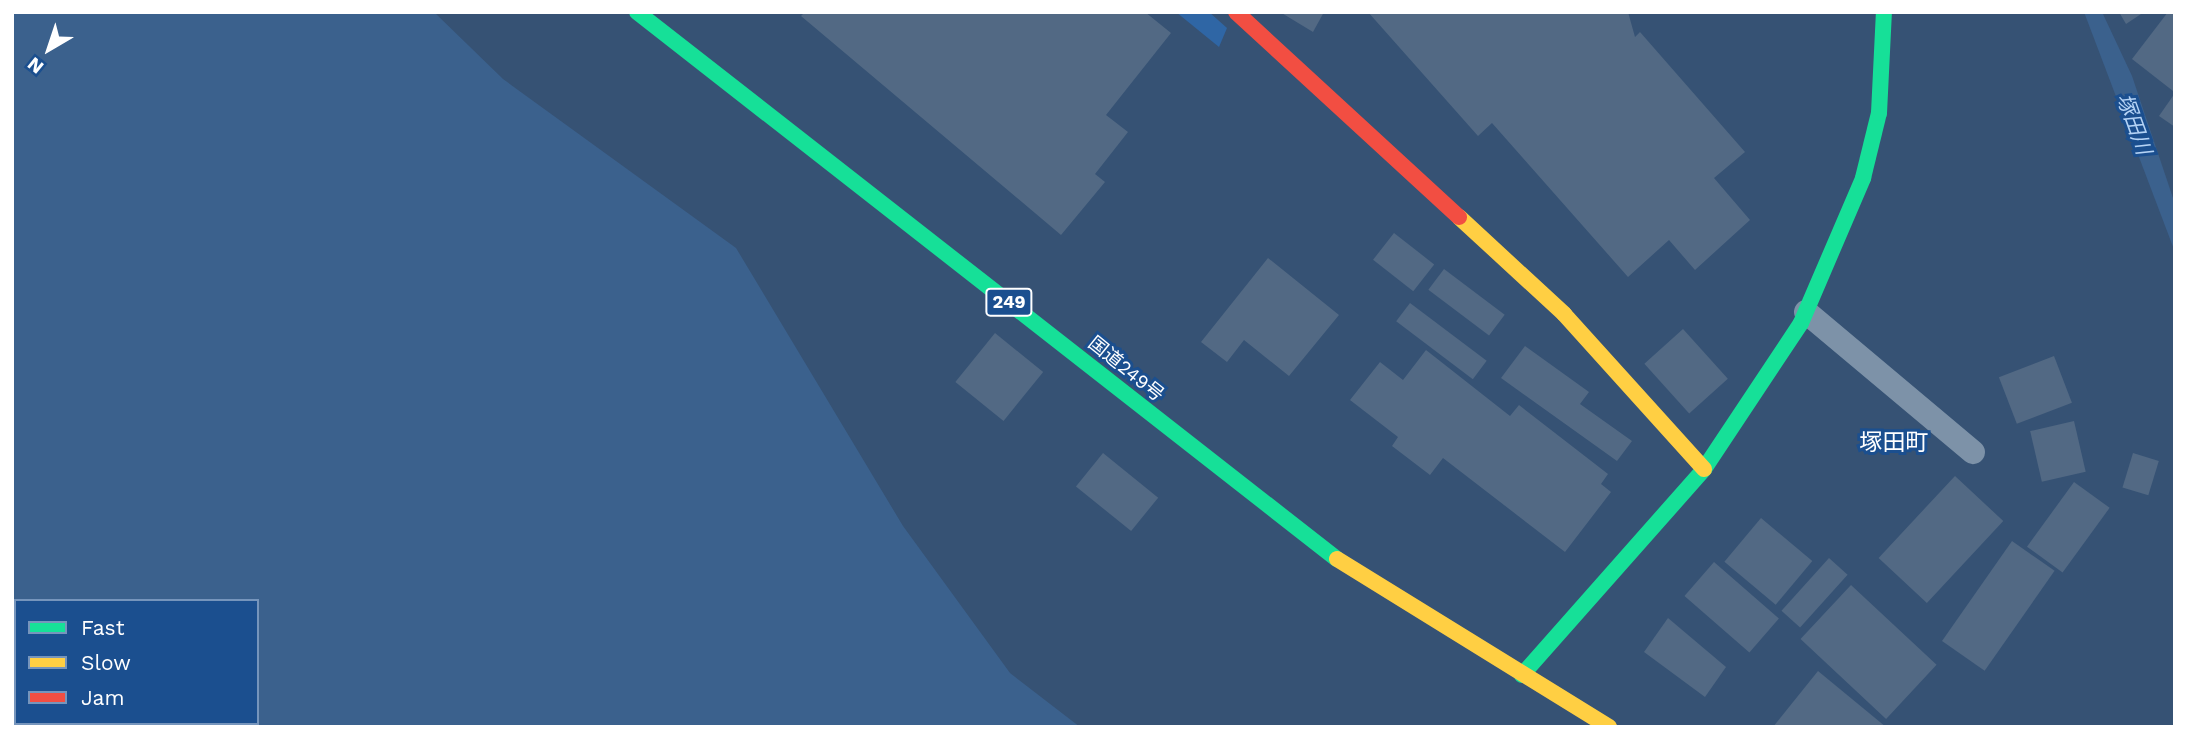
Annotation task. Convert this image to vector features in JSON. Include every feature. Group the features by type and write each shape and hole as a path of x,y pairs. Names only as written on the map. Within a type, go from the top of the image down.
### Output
{"main road":[{"name":"国道249号","path":"638,12 1281,520 1522,675 1609,727"},
{"path":"1236,12 1564,314 1704,469"},
{"path":"1522,675 1704,469 1753,404 1806,312 1863,178 1879,113 1884,12"}],"street":[{"path":"1806,312 1973,452"}],"shaded area":[{"path":"1176,12 1209,12 1227,28 1219,47"}],"water":[{"path":"12,12 434,12 503,79 736,248 903,526 1010,673 1080,727 12,727"},
{"name":"塚田川","path":"2084,12 2102,12 2132,76 2175,204 2175,252"}],"building":[{"path":"805,12 1145,12 1171,33 1106,115 1128,132 1095,174 1105,182 1061,235 801,16"},
{"path":"1280,12 1324,12 1313,32"},
{"path":"1368,12 1628,12 1635,37 1640,32 1745,152 1714,178 1750,220 1695,270 1669,240 1628,277 1492,123 1478,136"},
{"path":"2119,12 2144,12 2126,24"},
{"path":"2168,12 2175,12 2173,91 2132,59"},
{"path":"2175,93 2175,127 2159,116"},
{"path":"1394,233 1434,264 1413,291 1373,260"},
{"path":"1268,258 1339,315 1289,376 1244,340 1227,362 1201,342"},
{"path":"1444,269 1505,315 1489,336 1428,290"},
{"path":"1410,303 1487,361 1473,379 1396,321"},
{"path":"1683,329 1728,379 1689,414 1644,364"},
{"path":"995,333 1043,372 1004,421 955,382"},
{"path":"1525,346 1589,392 1580,404 1632,441 1617,461 1501,378"},
{"path":"1426,350 1510,416 1519,405 1608,474 1601,484 1611,492 1565,552 1443,458 1430,475 1392,446 1398,437 1350,400 1380,362 1403,380"},
{"path":"2054,356 2072,403 2017,424 1999,377"},
{"path":"2074,421 2086,472 2042,482 2030,431"},
{"path":"1103,453 1158,498 1131,531 1076,486"},
{"path":"2133,453 2159,461 2148,495 2122,487"},
{"path":"1955,476 2003,521 1927,603 1879,558"},
{"path":"2074,482 2110,508 2063,573 2027,547"},
{"path":"1761,518 1812,561 1776,605 1724,562"},
{"path":"2012,541 2055,571 1985,671 1942,641"},
{"path":"1829,558 1848,575 1800,627 1781,611"},
{"path":"1714,562 1779,618 1749,652 1684,596"},
{"path":"1851,585 1937,665 1886,719 1801,639"},
{"path":"1668,618 1726,667 1705,697 1644,652"},
{"path":"1818,671 1886,727 1773,727"}],"traffic: fast":[{"path":"637,12 1337,559"},
{"path":"1522,675 1704,469 1801,323 1863,178 1879,113 1884,12"}],"traffic: slow":[{"path":"1459,217 1564,314 1704,469"},
{"path":"1337,559 1609,727"}],"traffic: jam":[{"path":"1236,12 1459,217"}],"district":[{"name":"塚田町","path":"1894,443"}]}
